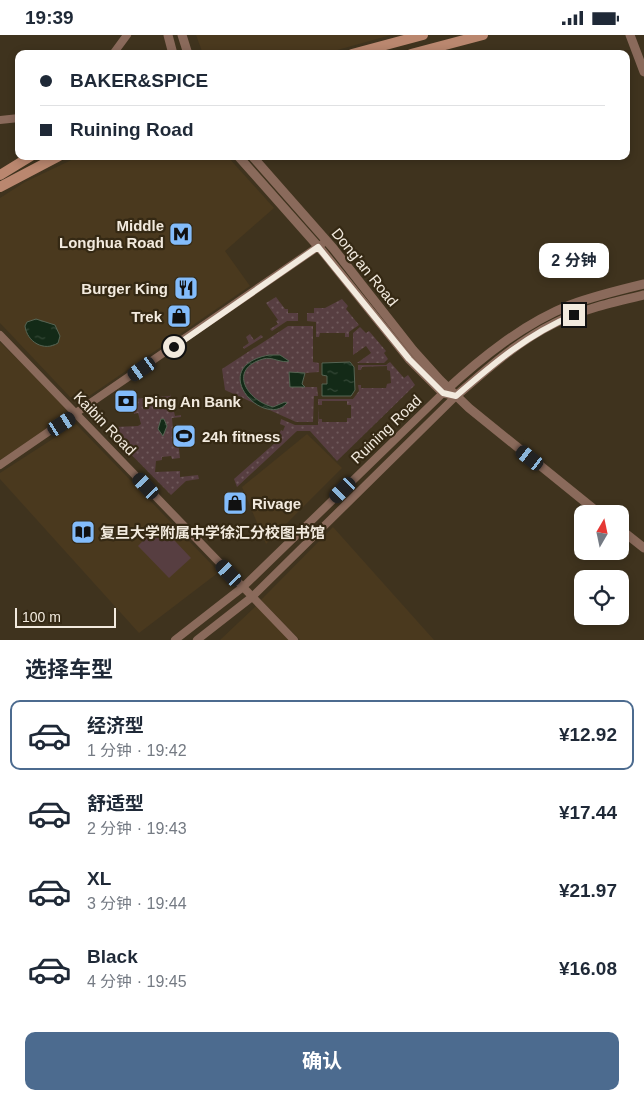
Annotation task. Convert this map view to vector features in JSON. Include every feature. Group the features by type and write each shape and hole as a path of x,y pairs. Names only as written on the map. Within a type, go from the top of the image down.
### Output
{"main road":[{"path":"367,50 423,35"},
{"path":"421,50 445,40 483,35"},
{"path":"0,175 24,160"},
{"path":"0,187 51,160"}],"street":[{"path":"116,50 127,35"},
{"path":"168,35 173,50"},
{"path":"182,35 187,50"},
{"path":"630,35 644,72"},
{"path":"0,120 15,118"},
{"name":"Dong'an Road","path":"242,160 318,247 409,359 589,505"},
{"name":"Dong'an Road","path":"256,160 327,241 446,390"},
{"path":"0,465 78,414 327,241"},
{"name":"Ruining Road","path":"176,640 243,587 446,390 506,341 534,323 570,305 644,284"},
{"name":"Ruining Road","path":"198,640 252,597 456,396 498,360 538,332 591,309 644,295"},
{"name":"Kaibin Road","path":"0,335 294,640"},
{"path":"629,536 644,548"}],"shaded area":[{"path":"196,35 391,35 337,50 202,50"},
{"path":"72,160 231,160 274,208 225,251 250,286 82,401 70,397 0,323 0,198 25,182"},
{"path":"276,297 285,309 288,309 288,313 298,313 298,321 287,321 272,331 270,329 278,324 276,321 278,320 266,303"},
{"path":"342,299 348,306 346,309 359,325 349,332 349,337 345,337 345,333 320,333 319,337 316,337 316,322 307,321 307,313 314,313 314,308 325,308"},
{"path":"288,326 313,326 313,362 319,363 319,372 305,373 302,377 302,384 305,387 317,387 318,396 314,396 313,422 296,422 225,390 222,369"},
{"path":"360,327 366,333 369,331 386,351 384,353 388,359 384,363 357,363 371,353 366,346 353,355 353,333"},
{"path":"250,334 254,340 261,335 263,337 244,349 243,347 249,343 246,337"},
{"path":"0,342 72,413 0,460"},
{"path":"390,362 404,378 408,375 415,385 337,461 310,431 297,431 237,487 234,479 276,442 281,430 283,431 285,426 280,424 281,419 295,425 318,425 319,406 319,419 322,419 322,422 347,422 347,418 351,418 351,405 347,405 347,401 322,401 322,405 318,405 318,399 353,399 359,391 358,385 361,385 361,388 386,388 387,384 391,383 390,371 387,370 387,366 362,367 361,370 358,370 358,365 386,365"},
{"path":"170,394 175,416 181,415 181,417 172,418 173,429 182,428 182,431 177,432 180,458 162,457 162,460 156,461 155,472 180,471 180,477 198,475 199,479 186,481 171,495 109,432 114,427 138,426 141,424 138,413 134,414 132,399 170,396"},
{"path":"76,424 219,572 139,633 0,479 0,473"},
{"path":"307,434 342,468 266,544 242,487"},
{"path":"159,524 191,558 169,578 138,546"},
{"path":"333,527 434,640 300,640 261,600"},
{"path":"256,606 291,640 220,640"}],"water":[{"path":"36,319 55,325 60,336 58,343 53,346 42,346 29,337 25,326 27,322"},
{"path":"269,355 280,355 289,361 283,362 266,358 252,364 246,370 245,384 255,398 263,403 273,407 285,402 287,403 277,409 265,409 254,403 245,394 241,383 242,371 250,362"},
{"path":"350,362 354,367 355,390 351,396 322,396 322,384 327,384 327,376 322,375 322,363"},
{"path":"289,372 305,373 302,384 305,387 290,387"},
{"path":"161,419 164,419 167,426 163,436 158,429"}],"place":[{"name":"Middle Longhua Road","path":"181,234"},
{"name":"Burger King","path":"186,288"},
{"name":"Trek","path":"179,316"},
{"name":"Ping An Bank","path":"126,401"},
{"name":"24h fitness","path":"184,436"},
{"name":"Rivage","path":"235,503"},
{"name":"复旦大学附属中学徐汇分校图书馆","path":"83,532"}],"route":[{"path":"174,347 318,247 409,359 443,393 456,396 518,345 556,322 574,315"}]}
